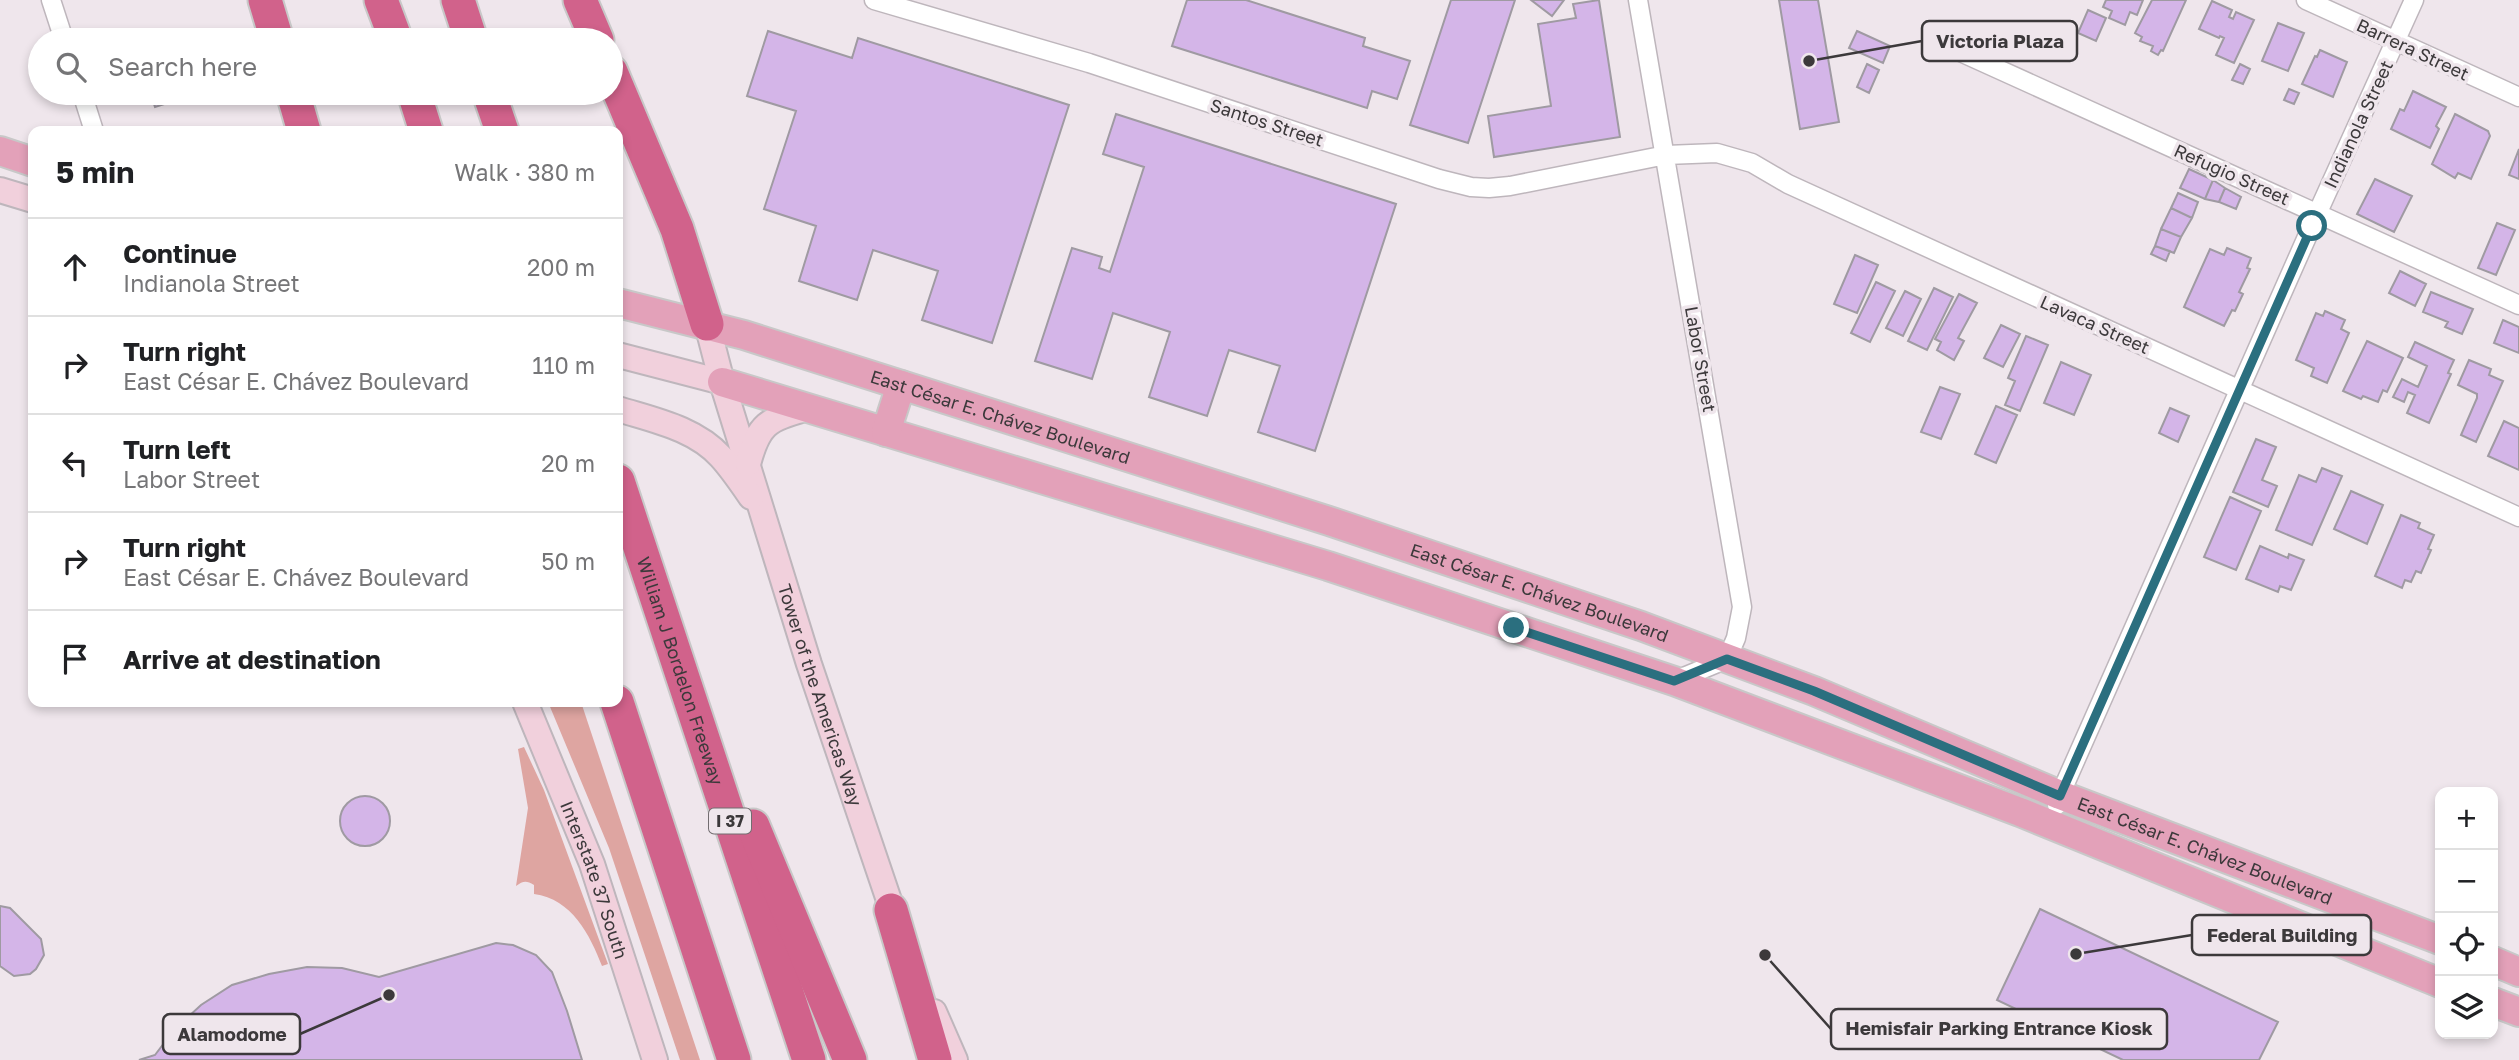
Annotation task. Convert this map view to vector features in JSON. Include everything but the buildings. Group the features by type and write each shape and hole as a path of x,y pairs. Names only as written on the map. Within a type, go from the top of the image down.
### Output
{"highway":[{"path":"265,0 273,28"},
{"path":"381,0 392,28"},
{"path":"457,0 467,28"},
{"path":"580,0 592,28"},
{"path":"623,101 677,229 707,324"},
{"path":"296,105 303,126"},
{"path":"418,105 424,126"},
{"path":"493,105 500,126"},
{"name":"William J Bordelon Freeway","path":"623,496 809,1060"},
{"path":"652,583 850,1060"},
{"path":"619,707 734,1060"},
{"path":"891,910 935,1060"}],"main road":[{"path":"0,151 28,160"},
{"path":"0,190 28,198"},
{"name":"East César E. Chávez Boulevard","path":"623,304 707,324 901,385 1329,521 1641,626 1814,691 2060,796 2435,938"},
{"name":"Tower of the Americas Way","path":"707,324 722,382 809,664 891,910 955,1060"},
{"name":"East César E. Chávez Boulevard","path":"623,356 722,382 1328,566 1674,681 2053,826 2435,981"},
{"path":"886,432 901,385"},
{"path":"748,464 754,442 763,426 777,417 808,408"},
{"path":"623,411 687,432 704,443 721,456 762,511"},
{"name":"Interstate 37 South","path":"526,707 592,864 655,1060"},
{"path":"2498,963 2519,972"},
{"path":"2498,1004 2519,1012"}],"street":[{"path":"51,0 60,28"},
{"name":"Santos Street","path":"874,0 1089,63 1439,179 1471,187 1510,186 1666,155"},
{"name":"Labor Street","path":"1638,0 1740,585 1742,607 1736,638 1727,659"},
{"name":"Barrera Street","path":"2306,0 2519,97"},
{"name":"Indianola Street","path":"2053,826 2060,796 2414,0"},
{"name":"Refugio Street","path":"1945,45 2519,305"},
{"path":"86,105 92,126"},
{"name":"Lavaca Street","path":"1666,155 1717,153 1752,163 1788,184 2519,516"},
{"path":"1674,681 1727,659"}],"shaded area":[{"path":"550,707 583,707 700,1060 680,1060 609,848"},
{"path":"524,747 544,790 608,964 602,966 592,942 569,911 547,897 534,894 534,885 531,883 525,882 516,886 528,808 518,749"}],"place":[{"name":"Victoria Plaza","path":"1809,61"},
{"name":"Federal Building","path":"2076,954"},
{"name":"Hemisfair Parking Entrance Kiosk","path":"1765,955"},
{"name":"Alamodome","path":"389,995"}],"route":[{"path":"1514,628 1674,681 1727,659 1814,691 2060,796 2312,226"}]}
